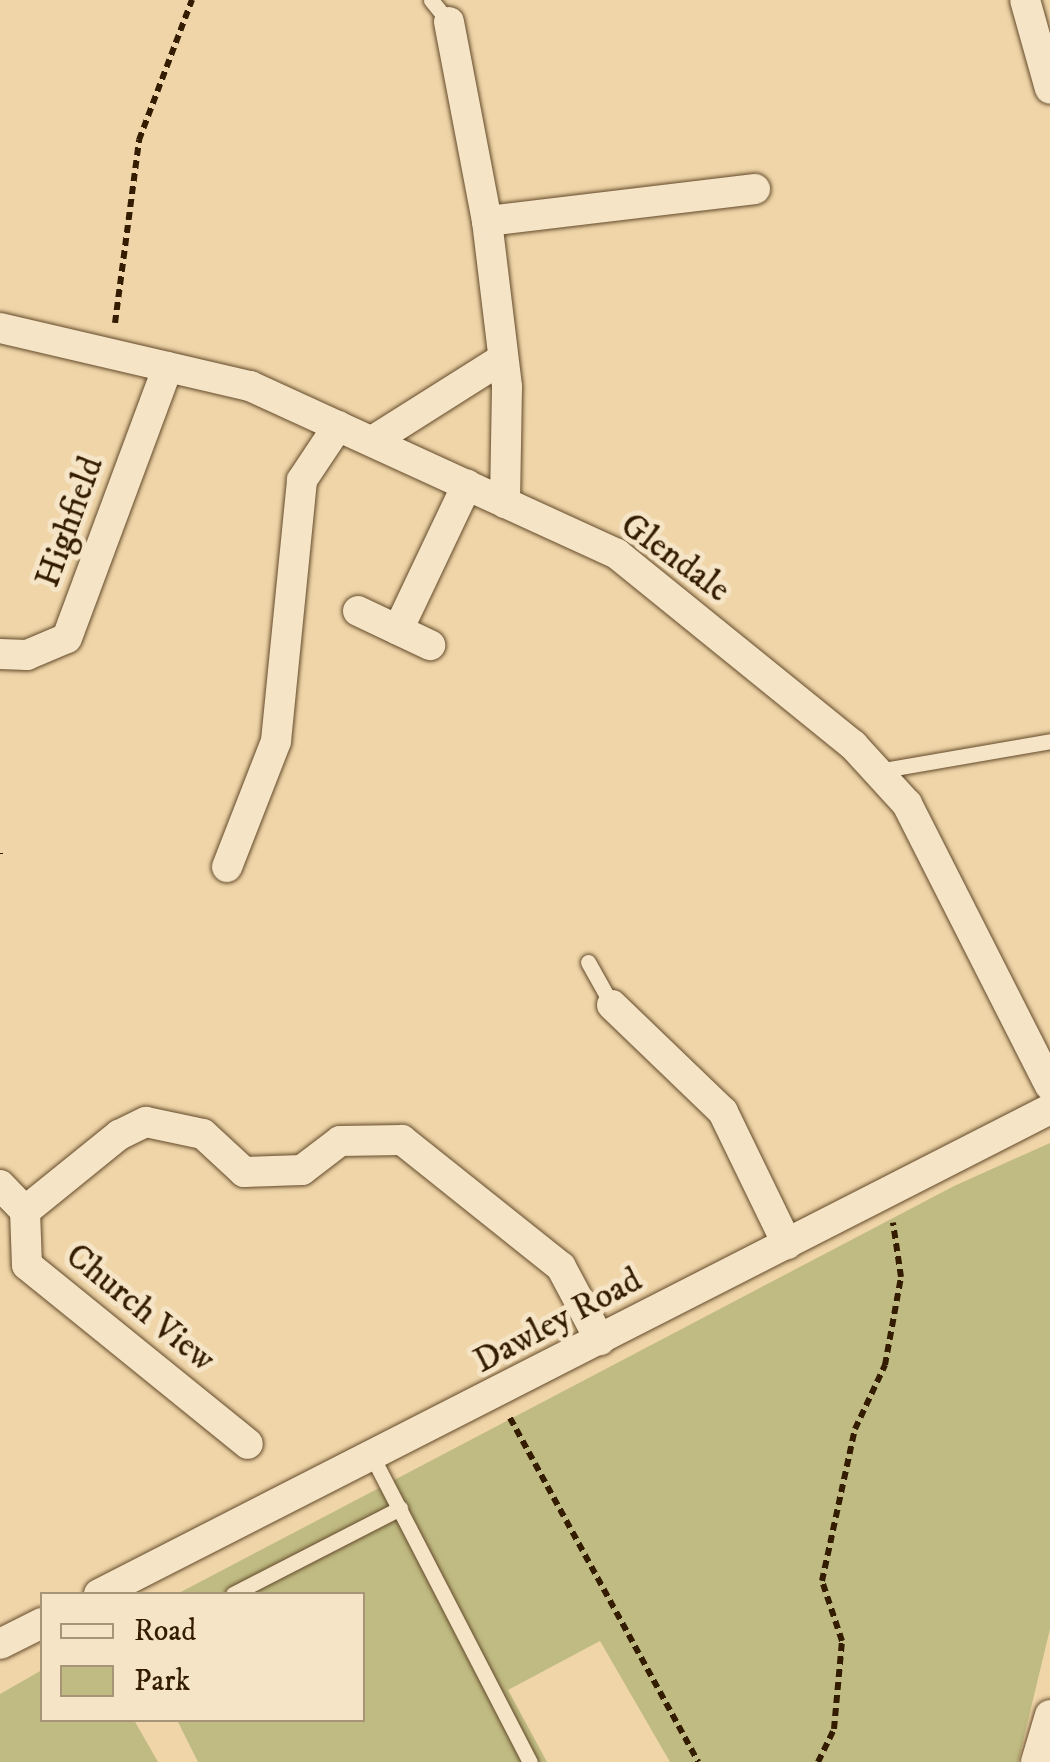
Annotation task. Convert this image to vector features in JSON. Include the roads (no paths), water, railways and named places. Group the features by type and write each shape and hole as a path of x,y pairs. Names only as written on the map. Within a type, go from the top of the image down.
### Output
{"street":[{"path":"1025,0 1050,89"},
{"path":"440,11 487,221 502,358 505,503"},
{"path":"487,221 755,190"},
{"name":"Glendale","path":"0,328 250,386 616,554 853,745 906,804 940,862 1050,1086"},
{"path":"374,440 502,358"},
{"name":"Highfield","path":"0,654 27,654 67,638 168,366"},
{"path":"227,867 276,741 302,480 338,426"},
{"path":"398,630 466,485"},
{"path":"358,611 430,645"},
{"path":"612,1005 723,1112 787,1244"},
{"name":"Dawley Road","path":"103,1592 498,1395 1050,1109"},
{"path":"0,1185 25,1211 119,1135 146,1122 202,1134 244,1172 302,1170 340,1140 402,1140 562,1266 600,1340"},
{"name":"Church View","path":"25,1211 14,1269 248,1444"},
{"path":"0,1644 40,1624"},
{"path":"1036,1762 1050,1715"}],"lane":[{"path":"877,771 1050,741"},
{"path":"588,962 612,1005"},
{"path":"373,1458 530,1762"},
{"path":"237,1592 400,1508"}]}
